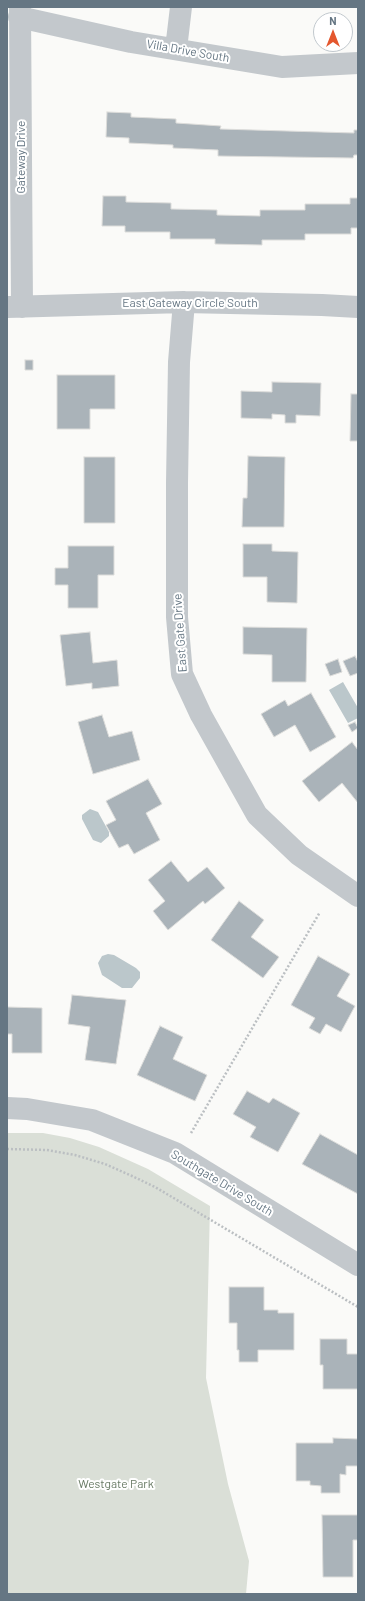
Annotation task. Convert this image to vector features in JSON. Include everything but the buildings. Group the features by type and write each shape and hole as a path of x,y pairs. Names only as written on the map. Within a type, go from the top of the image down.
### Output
{"street":[{"path":"176,49 182,7"},
{"name":"Villa Drive South","path":"20,12 131,42 282,67 358,63"},
{"name":"Gateway Drive","path":"14,307 20,12"},
{"name":"East Gateway Circle South","path":"14,307 184,302 322,304 358,307"},
{"name":"East Gate Drive","path":"184,302 179,362 177,483 177,617 182,674 207,728 257,815 299,855 358,896"},
{"name":"Southgate Drive South","path":"7,1108 27,1109 92,1120 175,1153 358,1265"}],"path":[{"path":"191,1133 320,912"},
{"path":"7,1149 47,1150 75,1155 104,1164 132,1176 155,1187 358,1307"}],"green space":[{"name":"Westgate Park","path":"7,1133 43,1133 70,1138 99,1147 148,1169 210,1206 206,1378 228,1484 249,1561 246,1594 7,1594"}],"shaded area":[{"path":"343,682 358,708 358,718 348,723 329,690"},
{"path":"90,809 98,812 109,832 109,836 101,843 93,840 82,819 82,815"},
{"path":"108,954 114,955 140,972 140,978 132,988 122,988 102,975 98,963 102,956"}]}
